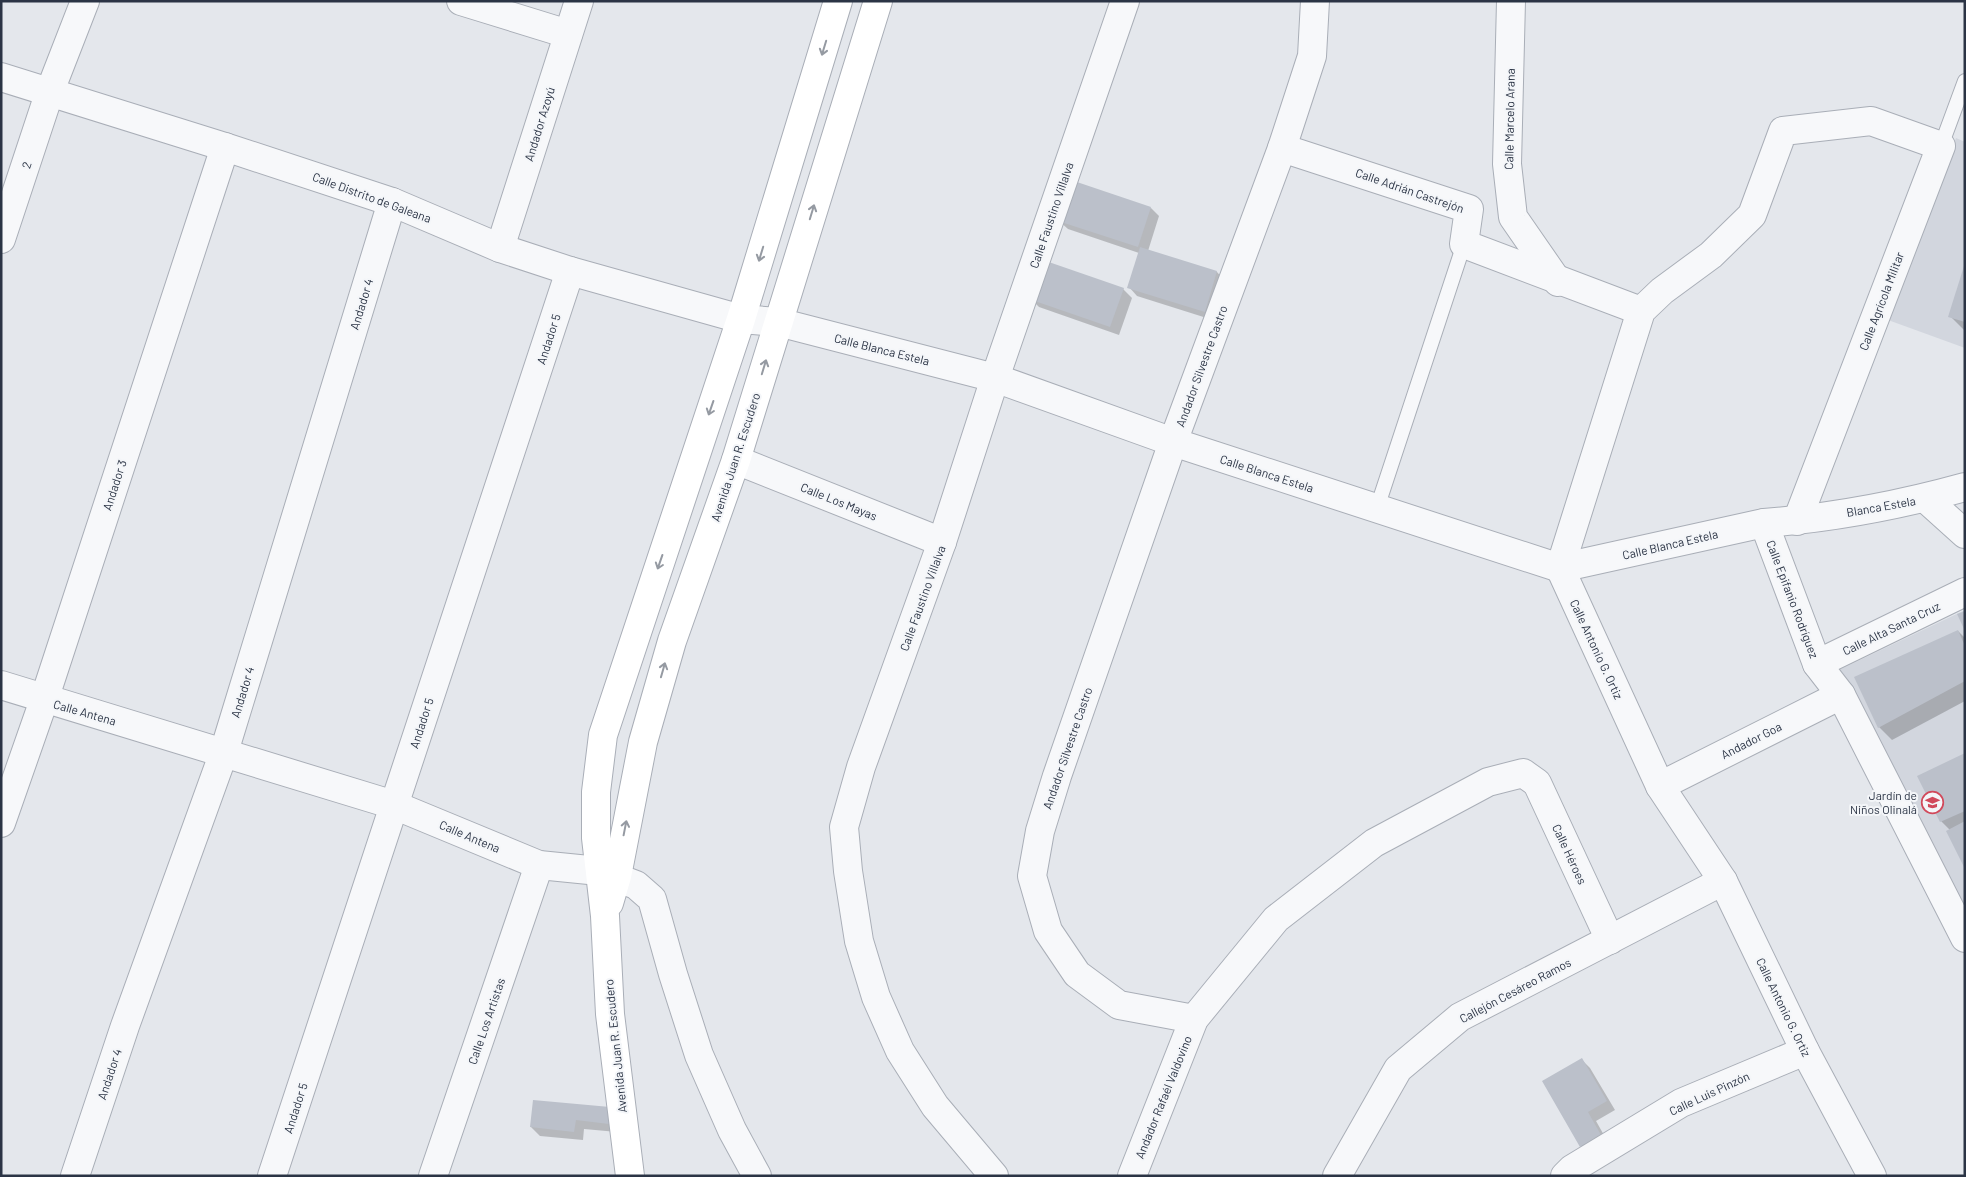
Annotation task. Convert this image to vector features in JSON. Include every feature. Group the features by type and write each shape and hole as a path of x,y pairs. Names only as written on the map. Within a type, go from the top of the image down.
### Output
{"main road":[{"name":"Avenida Juan R. Escudero","path":"608,873 596,792 603,735 741,319 838,1"},
{"name":"Avenida Juan R. Escudero","path":"630,1176 610,1014 605,916 608,873 672,640 736,460 878,1"}],"street":[{"name":"2","path":"1,238 50,91 85,1"},
{"path":"460,1 568,34"},
{"name":"Andador Azoyú","path":"500,248 579,1"},
{"name":"Calle Faustino Villalva","path":"994,1176 934,1106 900,1051 876,997 859,941 844,827 861,767 942,542 995,378 1125,1"},
{"name":"Andador Silvestre Castro","path":"1194,1019 1119,1005 1077,974 1048,931 1032,876 1040,831 1057,776 1173,442 1282,148 1312,56 1315,1"},
{"name":"Calle Marcelo Arana","path":"1511,1 1507,164 1513,217 1558,282"},
{"name":"Calle Distrito de Galeana","path":"1,77 50,91 392,202 500,248 570,271 741,319"},
{"path":"1560,568 1640,311 1662,291 1711,255 1752,215 1783,131 1871,121 1941,146"},
{"name":"Calle Agrícola Militar","path":"1797,521 1941,146"},
{"name":"Andador 3","path":"1,823 44,700 225,147"},
{"name":"Calle Adrián Castrejón","path":"1282,148 1469,208 1464,244"},
{"name":"Andador 4","path":"75,1176 125,1026 224,752 392,202"},
{"path":"1464,244 1558,282 1640,311"},
{"name":"Andador 5","path":"272,1176 570,271"},
{"name":"Calle Blanca Estela","path":"741,319 778,322 995,378 1173,442 1560,568 1764,523 1797,521"},
{"name":"Calle Los Mayas","path":"736,460 942,542"},
{"name":"Blanca Estela","path":"1797,521 1925,498 1965,487"},
{"path":"1925,498 1965,534"},
{"name":"Calle Epifanio Rodríguez","path":"1764,523 1817,664 1841,695 1965,938"},
{"name":"Calle Antonio G. Ortiz","path":"1560,568 1660,786 1723,881 1805,1050 1872,1176"},
{"name":"Calle Alta Santa Cruz","path":"1817,664 1965,592"},
{"name":"Calle Antena","path":"1,685 44,700 224,752 394,805 539,865 608,873 636,885 652,899 673,974 699,1055 732,1130 757,1176"},
{"name":"Andador Goa","path":"1660,786 1841,695"},
{"name":"Calle Héroes","path":"1194,1019 1276,920 1374,843 1488,782 1523,773 1537,783 1610,940"},
{"name":"Calle Los Artistas","path":"433,1176 539,865"},
{"name":"Callejón Cesáreo Ramos","path":"1336,1176 1398,1069 1460,1017 1723,881"},
{"name":"Andador Rafaél Valdovino","path":"1132,1176 1194,1019"},
{"name":"Calle Luis Pinzón","path":"1565,1176 1572,1169 1681,1103 1805,1050"}],"lane":[{"name":"Calle Agrícola Militar","path":"1941,146 1965,81"},
{"path":"1377,508 1464,244"}],"shaded area":[{"path":"1956,138 1965,142 1965,348 1888,320"},
{"name":"Jardín de Niños Olinalá","path":"1965,610 1965,934 1839,670"}],"building":[{"path":"1071,180 1151,207 1138,247 1058,221"},
{"path":"1140,247 1217,271 1205,312 1127,288"},
{"path":"1043,260 1124,288 1110,327 1029,299"},
{"path":"1965,266 1965,322 1948,317"},
{"path":"1965,611 1965,631 1957,614"},
{"path":"1958,630 1965,646 1965,681 1878,728 1854,677"},
{"path":"1965,753 1965,811 1940,822 1917,776"},
{"path":"1965,821 1965,869 1946,831"},
{"path":"1582,1058 1607,1101 1588,1112 1601,1135 1580,1147 1542,1081"},
{"path":"533,1100 610,1107 609,1124 576,1120 574,1132 530,1127"}],"place":[{"name":"Jardín de Niños Olinalá","path":"1933,802"}]}
